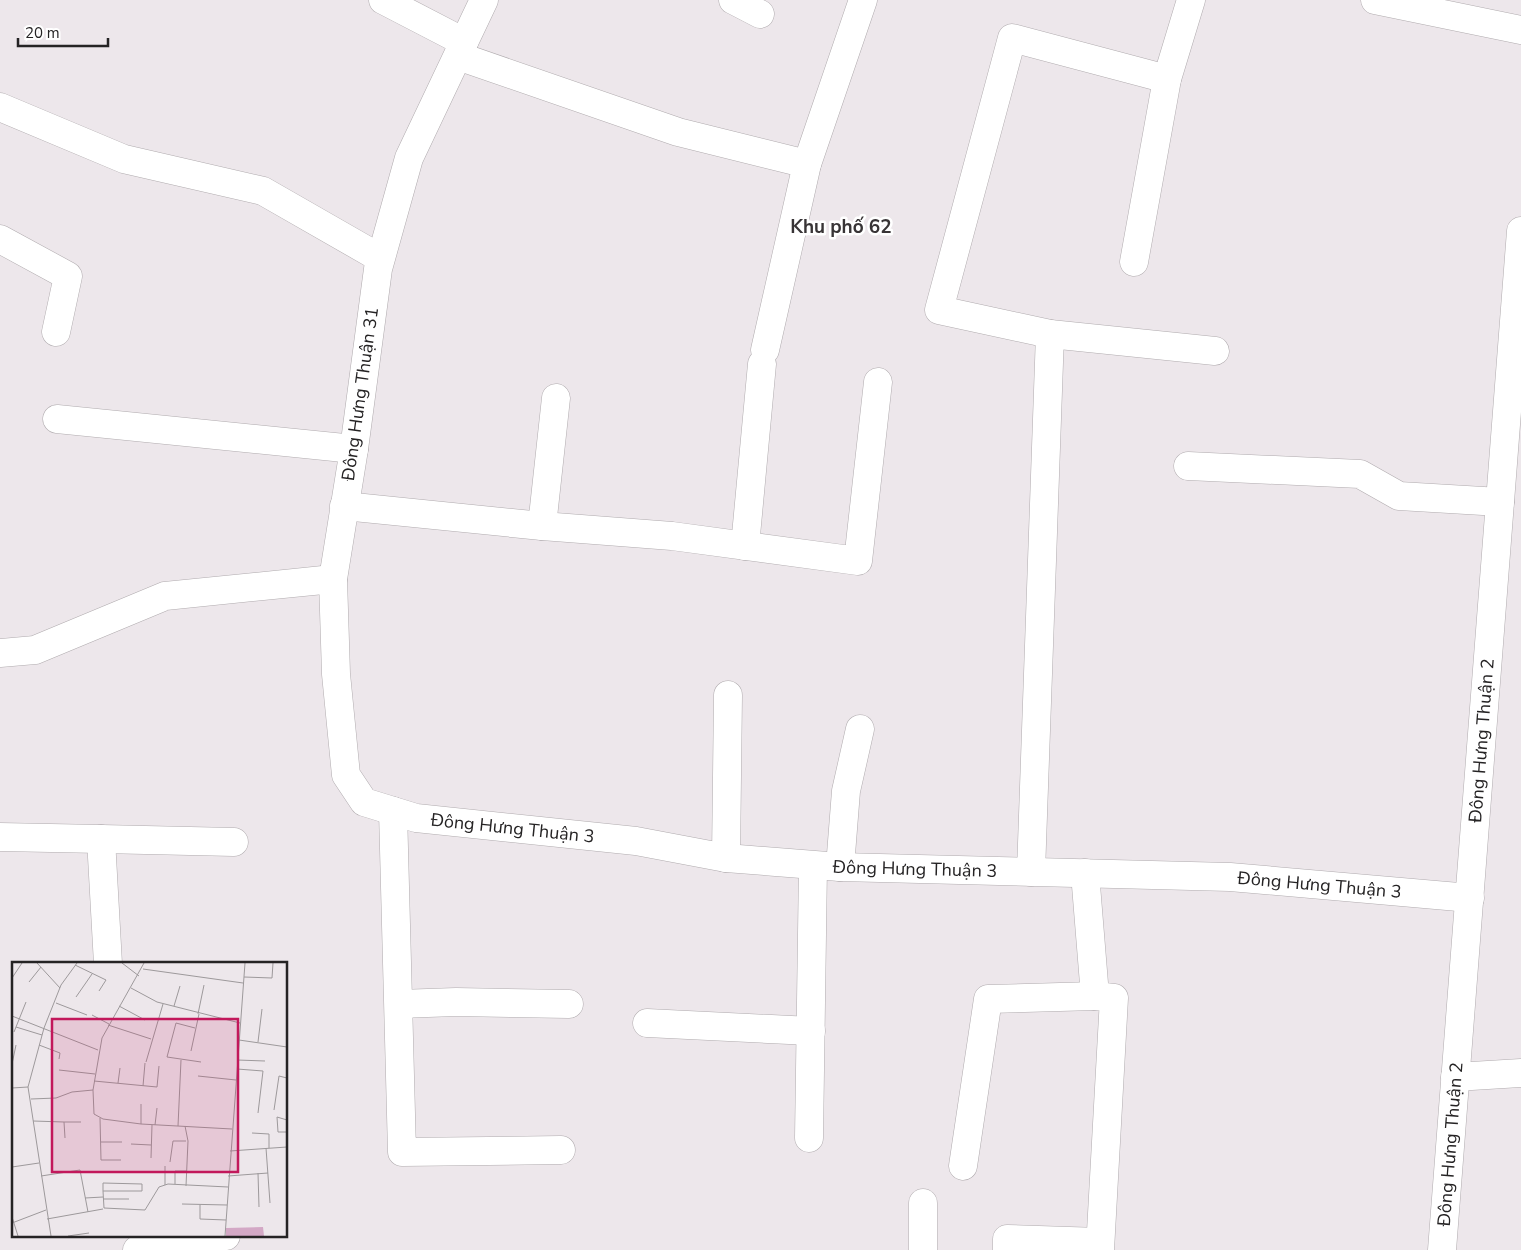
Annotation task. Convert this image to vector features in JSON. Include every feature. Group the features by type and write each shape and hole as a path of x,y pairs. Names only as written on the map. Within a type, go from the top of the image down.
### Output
{"street":[{"path":"383,0 461,49 678,132 807,164"},
{"name":"Đông Hưng Thuận 31","path":"364,802 346,775 336,674 333,579 354,449 378,269 409,158 484,0"},
{"path":"733,0 760,14"},
{"path":"745,546 763,357 807,164 863,0"},
{"path":"1134,262 1167,80 1191,0"},
{"path":"1375,0 1521,30"},
{"path":"1167,80 1012,38 939,310 1050,334 1215,351"},
{"path":"0,107 124,159 263,190 380,258"},
{"name":"Đông Hưng Thuận 2","path":"1442,1250 1500,502 1514,413 1521,231"},
{"path":"0,239 68,276 56,332"},
{"path":"1031,872 1050,334"},
{"path":"344,506 542,526 672,536 858,561 878,382"},
{"path":"542,526 556,398"},
{"path":"57,419 354,449"},
{"path":"1188,466 1360,474 1399,496 1500,502"},
{"path":"0,653 35,650 165,596 333,579"},
{"path":"726,858 728,695"},
{"path":"809,1138 811,1031 826,866 860,729"},
{"name":"Đông Hưng Thuận 3","path":"364,802 416,818 636,840 726,858 826,866 1230,877 1470,898"},
{"path":"393,811 402,1152 561,1150"},
{"path":"0,838 234,842"},
{"path":"101,839 108,962"},
{"path":"1085,873 1095,996"},
{"path":"963,1166 988,999 1095,996 1114,998 1100,1246 1007,1239 1007,1250"},
{"path":"399,1004 456,1002 569,1004"},
{"path":"647,1023 811,1031"},
{"path":"1455,1077 1521,1073"},
{"path":"923,1203 923,1250"},
{"path":"138,1250 213,1238"}],"district":[{"name":"Khu phố 62","path":"841,226"}]}
